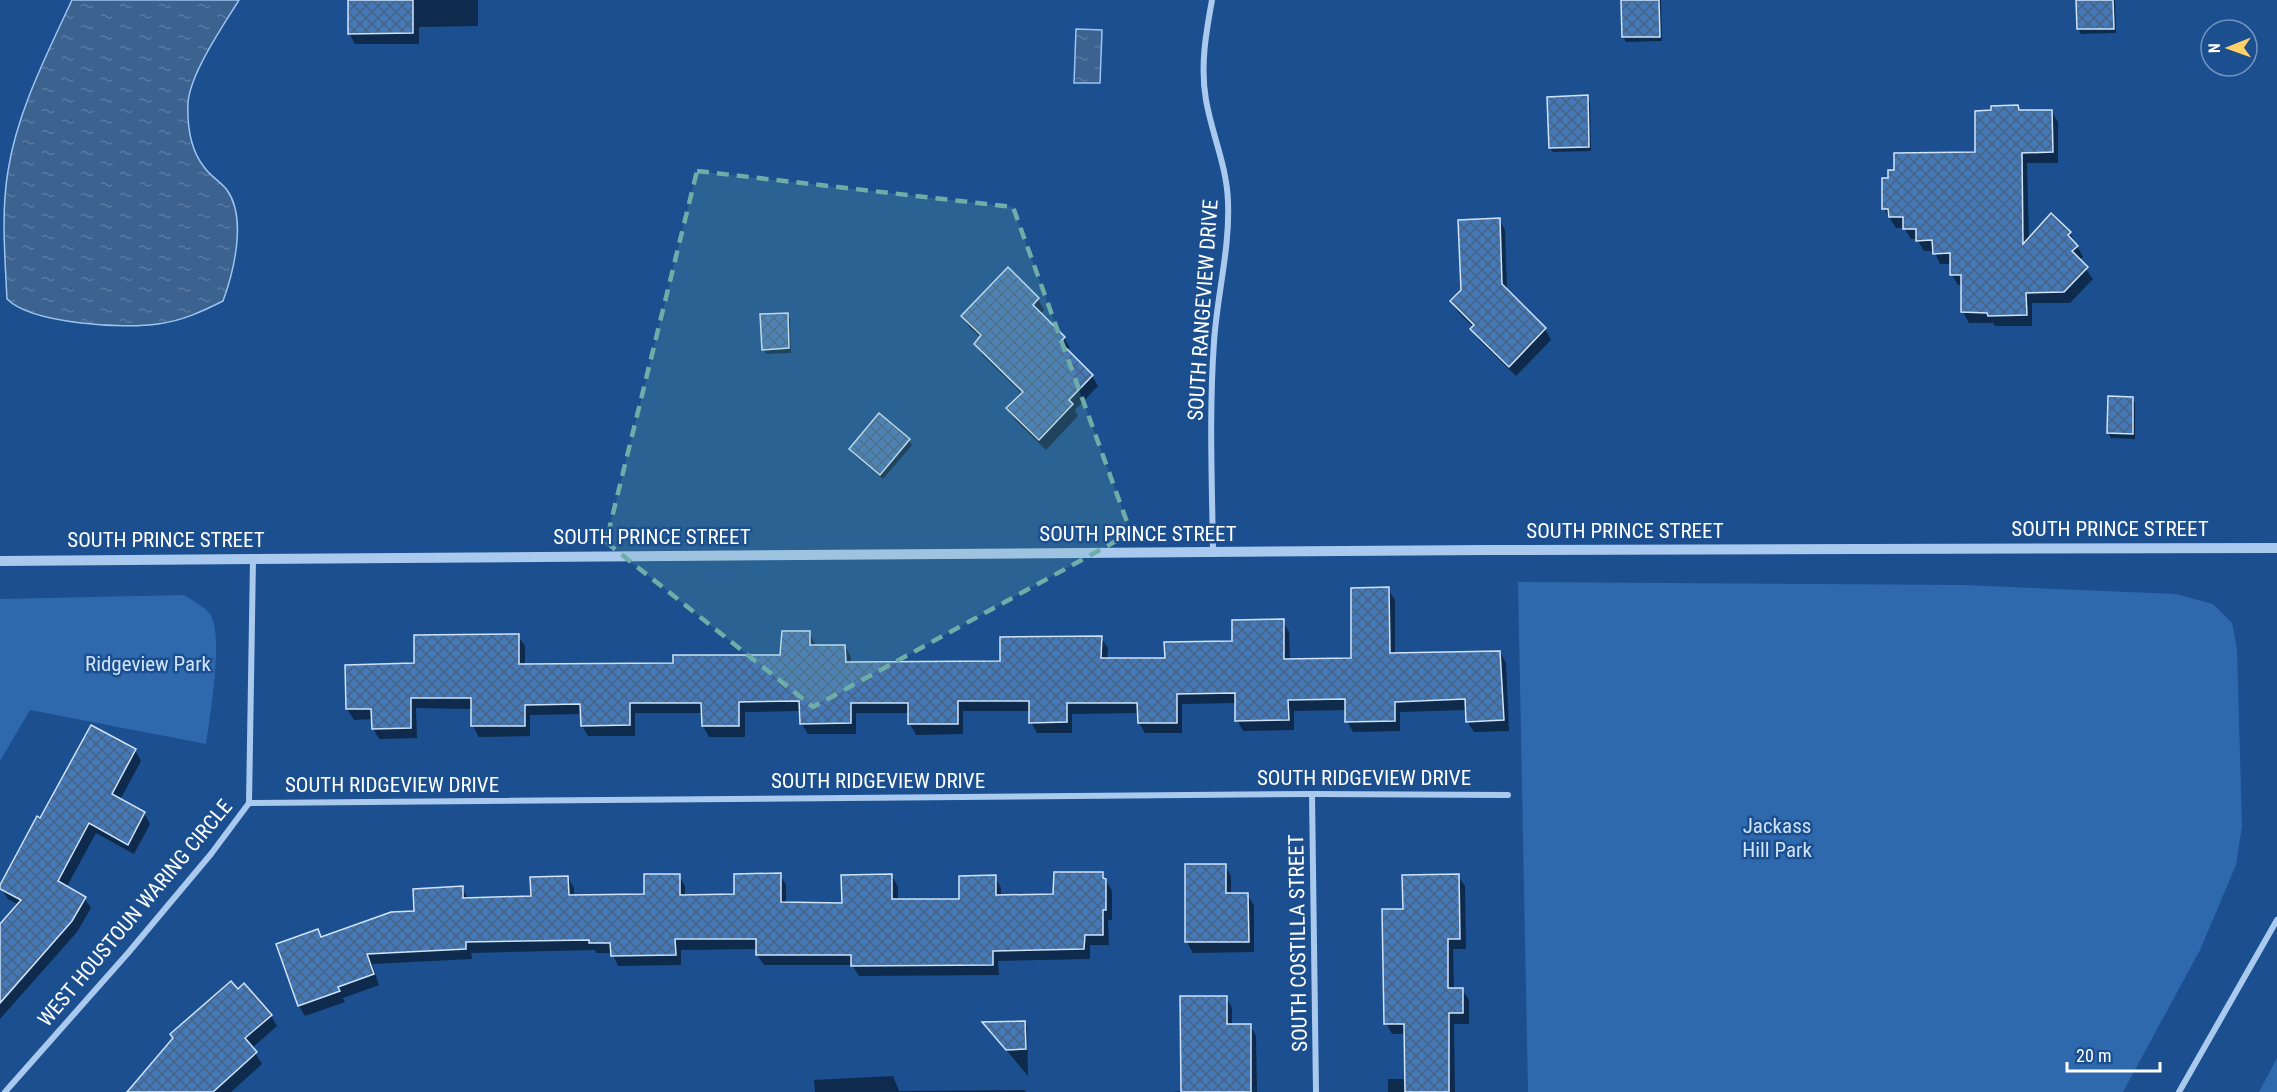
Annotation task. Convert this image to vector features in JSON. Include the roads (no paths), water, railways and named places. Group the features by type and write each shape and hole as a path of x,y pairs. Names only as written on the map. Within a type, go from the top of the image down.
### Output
{"street":[{"name":"SOUTH RANGEVIEW DRIVE","path":"1212,0 1202,69 1213,134 1224,165 1228,202 1226,260 1218,301 1211,399 1213,553"},
{"name":"SOUTH PRINCE STREET","path":"0,561 1487,550 2277,548"},
{"name":"WEST HOUSTOUN WARING CIRCLE","path":"5,1092 128,953 211,854 249,802 253,559"},
{"name":"SOUTH RIDGEVIEW DRIVE","path":"249,802 1312,794 1508,795"},
{"name":"SOUTH COSTILLA STREET","path":"1312,794 1316,1092"},
{"path":"2179,1092 2277,920"}],"water":[{"path":"72,0 239,0 201,63 190,90 188,102 189,128 195,152 206,170 227,190 233,202 237,245 223,301 175,321 124,326 79,323 36,314 7,299 5,202 12,149 34,84"},
{"path":"1076,29 1102,30 1100,83 1074,83"}],"park label":[{"name":"Ridgeview Park","path":"148,664"},
{"name":"Jackass Hill Park","path":"1777,838"}]}
